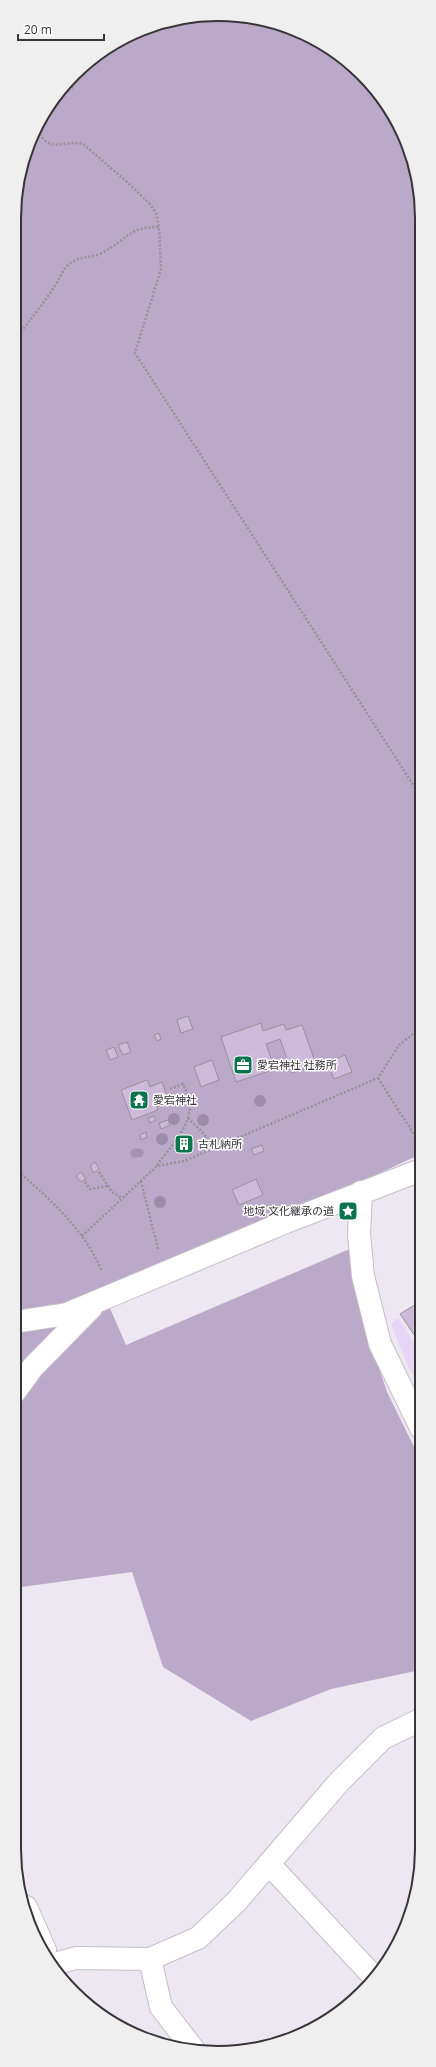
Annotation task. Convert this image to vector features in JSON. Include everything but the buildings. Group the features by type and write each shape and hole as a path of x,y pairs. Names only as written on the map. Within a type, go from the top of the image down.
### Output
{"street":[{"path":"21,1321 67,1314 361,1192 415,1172"},
{"path":"361,1192 359,1234 363,1276 380,1344 415,1416"},
{"path":"21,1383 33,1367 105,1299"},
{"path":"58,1963 76,1958 150,1959 198,1938 236,1902 339,1782 383,1738 415,1722"},
{"path":"269,1864 371,1973"},
{"path":"150,1959 161,2007 189,2044"}],"path":[{"path":"39,135 51,144 74,141 83,144 149,203 156,213 159,227 161,269 134,353 415,788"},
{"path":"21,332 43,304 67,266 79,257 92,257 103,252 123,237 139,228 159,227"},
{"path":"156,1166 184,1161 378,1078 399,1045 415,1033"},
{"path":"378,1078 415,1137"},
{"path":"82,1236 156,1166 172,1146 188,1118 190,1101 183,1084 169,1089"},
{"path":"188,1118 204,1134 212,1149"},
{"path":"99,1172 108,1186 117,1196 122,1198"},
{"path":"21,1174 40,1189 73,1223 82,1236 99,1264 105,1299"},
{"path":"140,1181 156,1240"},
{"path":"85,1182 90,1190 108,1186"}],"shaded area":[{"path":"205,21 231,21 281,31 305,41 327,54 348,70 374,98 395,131 405,155 413,192 415,205 415,1157 103,1292 126,1345 352,1248 359,1308 387,1392 415,1449 415,1671 331,1689 251,1721 163,1667 132,1572 21,1587 21,205 31,155 41,131 47,119 62,98 88,70 120,47 155,31"},
{"path":"398,1318 415,1343 415,1379 409,1368 391,1324"}],"place":[{"name":"愛宕神社 社務所","path":"243,1065"},
{"name":"愛宕神社","path":"139,1100"},
{"name":"古札納所","path":"184,1144"},
{"name":"地域 文化継承の道","path":"348,1211"}]}
